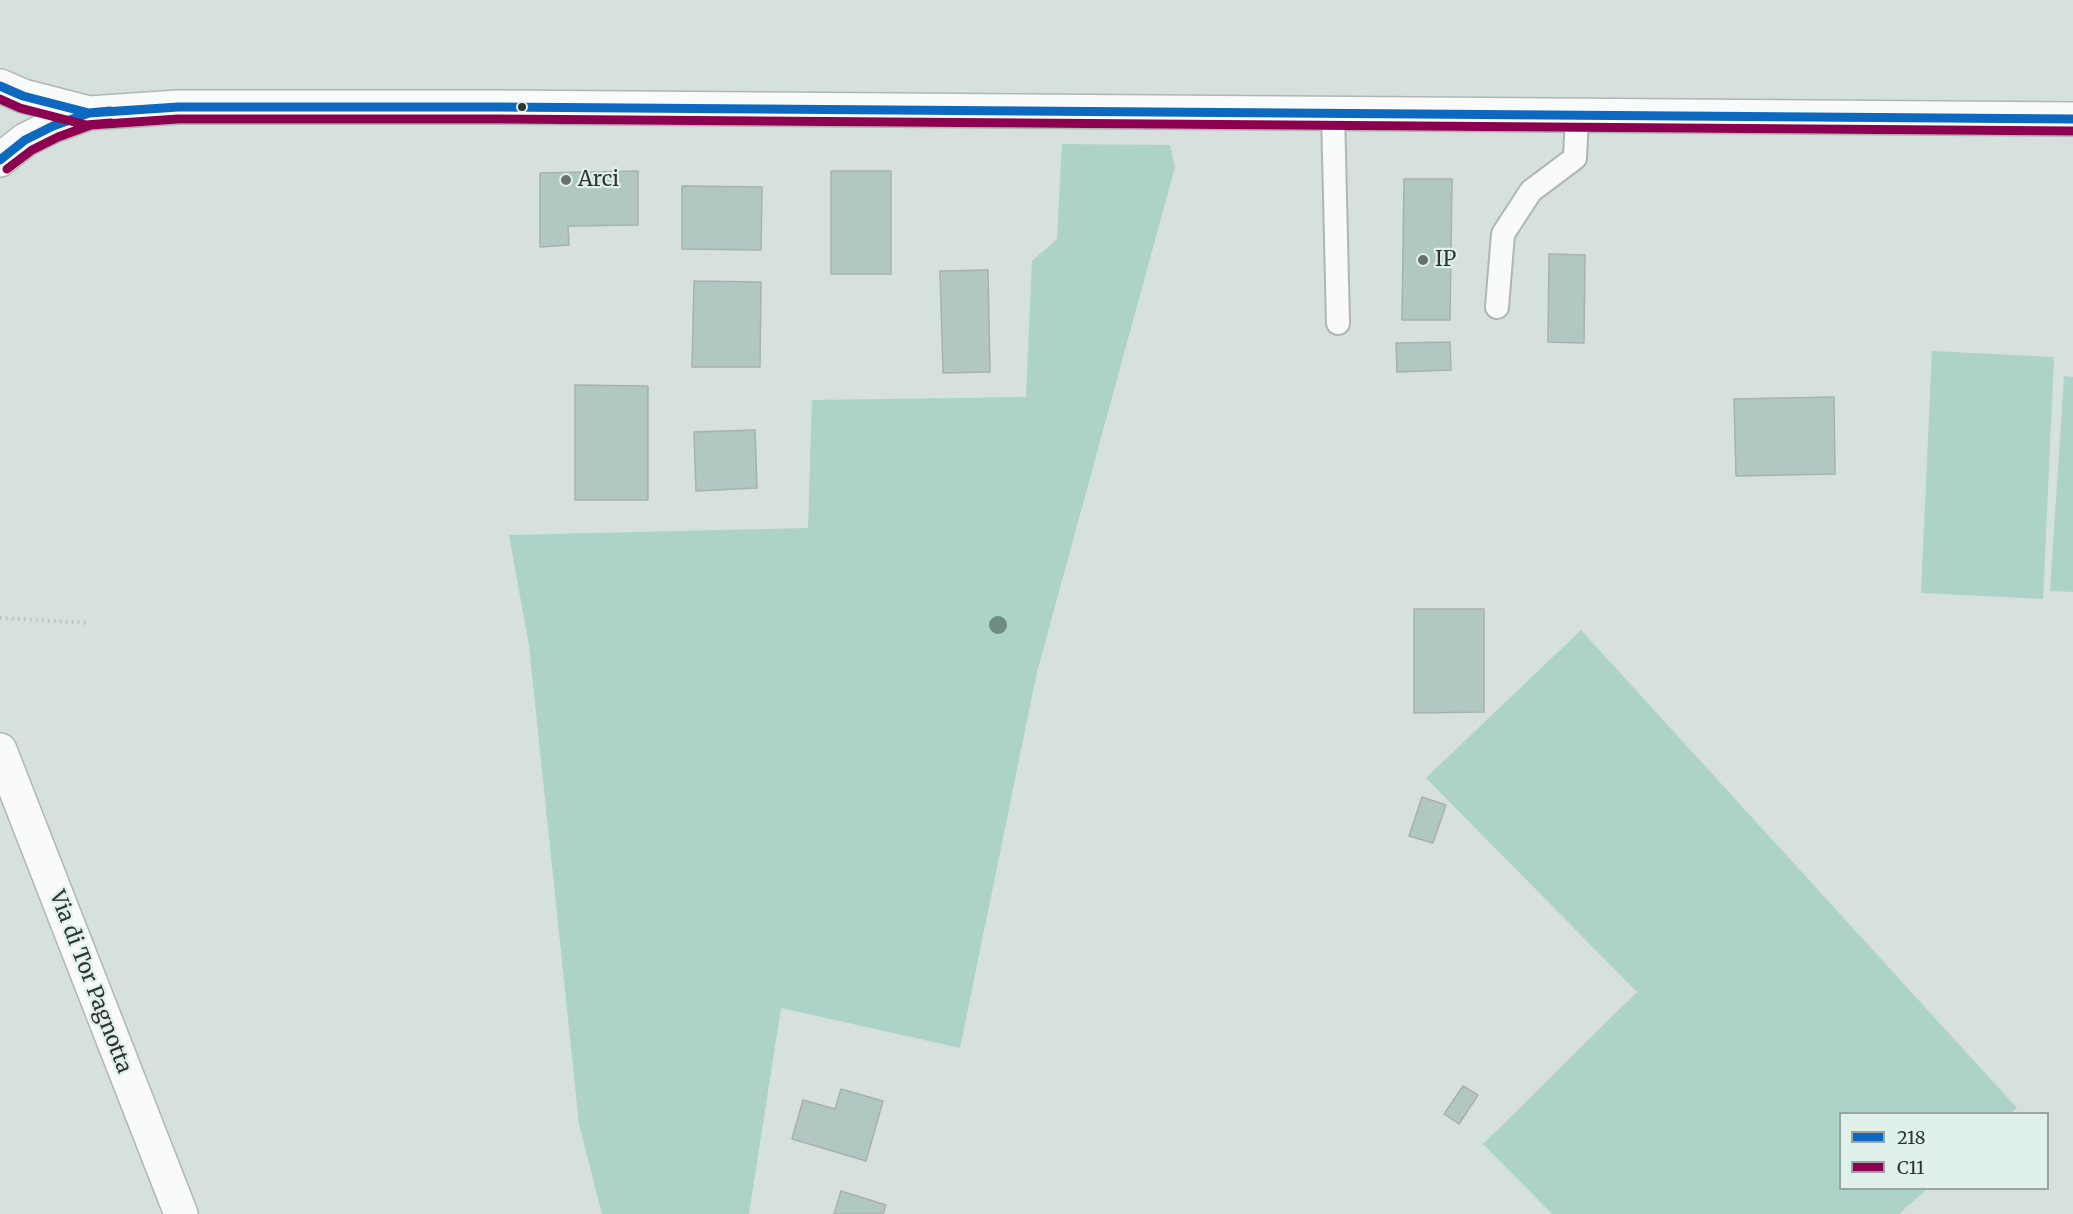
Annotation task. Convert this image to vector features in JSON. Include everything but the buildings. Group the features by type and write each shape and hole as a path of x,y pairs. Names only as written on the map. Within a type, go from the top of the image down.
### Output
{"street":[{"path":"0,86 23,96 89,113"},
{"path":"0,160 25,140 53,126 89,113 178,107 509,107 2073,119"},
{"name":"Via di Tor Pagnotta","path":"0,750 181,1214"}],"lane":[{"path":"1333,113 1338,323"},
{"path":"1497,307 1503,234 1531,191 1575,158 1577,115"}],"path":[{"path":"0,618 90,623"}],"green space":[{"path":"1062,144 1170,145 1175,167 1037,672 960,1048 781,1008 749,1214 602,1214 579,1124 529,646 509,535 808,528 812,400 1026,397 1032,261 1057,239"},
{"path":"1932,351 2054,357 2043,599 1921,593"},
{"path":"2064,376 2073,377 2073,592 2050,591"},
{"path":"1581,630 2017,1108 2012,1112 1839,1112 1839,1190 1926,1190 1899,1214 1552,1214 1483,1144 1637,992 1426,778"}],"transit line":[{"name":"218","path":"0,86 23,96 89,113 110,111"},
{"name":"C11","path":"0,99 20,108 86,125 111,123"},
{"name":"218","path":"0,160 25,140 53,126 89,113 178,107 497,107 2073,119"},
{"name":"C11","path":"7,169 32,150 58,137 91,125 178,119 497,119 2073,131"}],"place":[{"name":"Arci","path":"566,180"},
{"name":"IP","path":"1423,260"}]}
